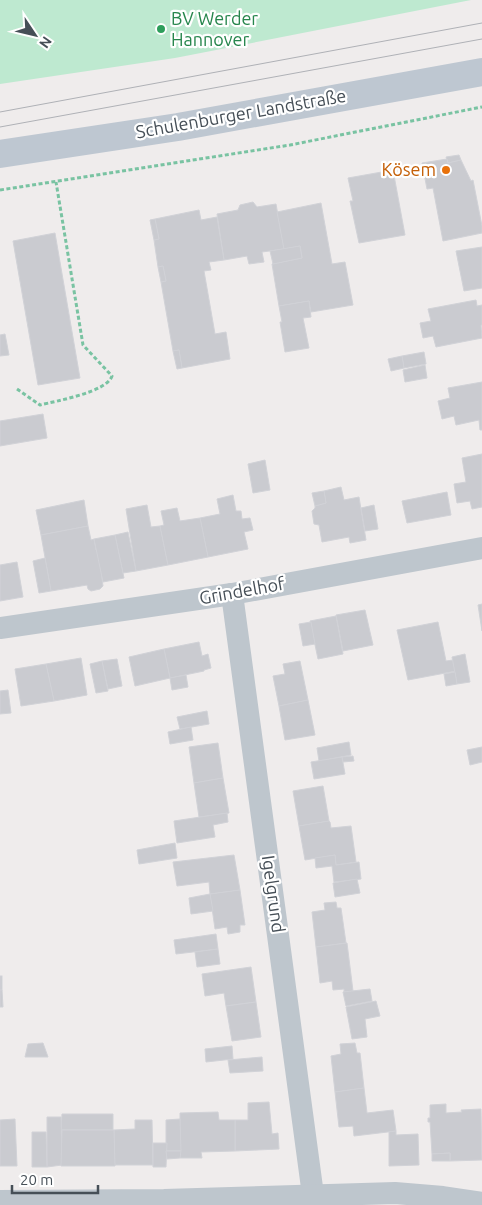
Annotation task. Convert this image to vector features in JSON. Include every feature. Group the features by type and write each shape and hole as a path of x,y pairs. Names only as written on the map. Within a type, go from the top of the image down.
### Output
{"main road":[{"name":"Schulenburger Landstraße","path":"0,154 178,127 482,72"}],"street":[{"name":"Grindelhof","path":"0,628 232,594 482,548"},
{"name":"Igelgrund","path":"232,594 313,1195"},
{"path":"0,1201 165,1202 396,1193 482,1203"}],"path":[{"path":"0,190 290,145 482,107"},
{"path":"17,389 40,405 99,389 111,381 112,376 83,345 56,182"}],"green space":[{"name":"BV Werder Hannover","path":"0,0 471,0 175,58 0,84"}],"building":[{"path":"459,155 461,160 448,163 446,157"},
{"path":"447,159 448,163 461,160 471,181 473,180 482,233 443,241 433,188 427,189 422,163"},
{"path":"393,170 405,235 359,243 350,201 353,201 348,178"},
{"path":"253,202 257,207 276,204 284,249 262,252 264,262 249,264 247,256 224,260 217,214 238,210 240,205"},
{"path":"321,203 332,264 345,262 353,305 311,312 309,301 279,306 272,264 302,258 300,246 284,249 277,212"},
{"path":"199,210 201,220 217,217 224,260 209,262 211,270 204,271 215,334 226,332 230,359 182,368 179,350 173,351 161,282 166,281 163,266 158,267 154,240 159,239 155,219"},
{"path":"155,219 159,239 154,240 150,220"},
{"path":"55,233 80,378 38,385 13,241"},
{"path":"300,246 302,258 273,264 270,251"},
{"path":"482,247 482,288 464,291 456,251"},
{"path":"163,266 166,281 161,282 158,267"},
{"path":"476,300 477,306 482,305 482,338 436,347 433,336 423,338 420,323 431,321 428,309"},
{"path":"309,301 311,317 303,318 309,348 285,352 279,306"},
{"path":"5,334 9,355 0,356 0,335"},
{"path":"179,350 182,368 177,369 173,351"},
{"path":"424,352 426,364 404,368 402,356"},
{"path":"402,356 404,368 391,371 388,359"},
{"path":"425,365 427,378 405,382 403,370"},
{"path":"482,382 482,430 480,430 479,420 456,425 454,416 442,419 438,401 450,398 448,388"},
{"path":"43,414 47,438 0,446 0,421"},
{"path":"482,454 482,507 472,509 470,501 457,503 454,484 466,482 462,458"},
{"path":"265,460 270,490 253,493 248,464"},
{"path":"341,487 344,500 359,497 366,540 350,543 349,537 322,542 319,525 314,524 312,511 315,506 326,503 324,491"},
{"path":"324,491 326,503 315,506 312,493"},
{"path":"447,492 451,515 407,523 402,501"},
{"path":"233,495 236,511 241,511 242,519 250,518 253,530 244,532 248,549 208,557 200,518 220,514 217,499"},
{"path":"84,500 88,526 41,535 36,510"},
{"path":"147,505 151,527 160,526 168,565 136,571 126,509"},
{"path":"374,505 378,529 365,531 361,508"},
{"path":"177,508 180,521 200,518 208,557 168,565 160,526 164,525 161,511"},
{"path":"88,526 91,540 94,539 96,550 98,550 103,586 100,589 91,591 87,585 51,591 41,535"},
{"path":"128,532 136,571 123,573 115,535"},
{"path":"115,535 124,578 103,582 94,539"},
{"path":"45,558 51,591 39,593 33,561"},
{"path":"17,562 23,597 0,601 0,565"},
{"path":"482,604 482,631 478,605"},
{"path":"365,610 373,645 343,651 336,615"},
{"path":"336,616 343,654 318,659 310,621"},
{"path":"311,622 315,644 303,646 299,624"},
{"path":"438,622 446,661 453,660 456,671 408,680 397,630"},
{"path":"199,642 202,656 208,654 211,668 170,678 164,649"},
{"path":"164,649 170,678 135,686 129,657"},
{"path":"465,654 470,682 457,684 452,657"},
{"path":"81,658 87,695 54,701 46,664"},
{"path":"117,659 122,686 108,689 102,661"},
{"path":"102,661 108,691 96,693 90,664"},
{"path":"300,661 308,700 279,706 273,676 285,674 283,664"},
{"path":"46,664 54,701 21,706 15,669"},
{"path":"455,672 457,684 446,686 444,674"},
{"path":"186,675 188,687 172,690 170,678"},
{"path":"8,690 11,713 0,714 0,691"},
{"path":"308,700 315,735 285,740 279,706"},
{"path":"207,711 209,724 180,729 177,717"},
{"path":"191,727 193,740 170,744 168,732"},
{"path":"349,742 351,755 319,761 317,748"},
{"path":"218,743 223,778 194,783 189,747"},
{"path":"482,747 482,762 470,765 467,750"},
{"path":"353,756 354,761 343,762 342,757"},
{"path":"342,757 345,774 314,779 311,762"},
{"path":"223,778 229,813 199,817 194,783"},
{"path":"323,786 329,821 299,826 293,791"},
{"path":"227,813 228,822 213,825 215,837 177,843 174,821"},
{"path":"329,821 331,828 351,826 356,862 336,865 335,855 305,860 299,826"},
{"path":"175,843 177,858 139,864 137,850"},
{"path":"234,855 240,890 210,894 209,882 177,886 173,862"},
{"path":"335,855 336,865 359,862 361,879 334,882 332,866 316,868 315,858"},
{"path":"357,879 360,893 335,897 333,883"},
{"path":"240,890 245,925 240,925 240,932 228,934 227,927 215,929 210,894"},
{"path":"210,894 213,911 191,914 189,898"},
{"path":"336,902 337,908 341,908 346,943 316,947 312,912 325,910 324,903"},
{"path":"216,934 218,949 176,954 174,940"},
{"path":"347,943 353,991 344,992 344,989 333,990 332,981 320,983 316,947"},
{"path":"218,949 220,964 197,967 195,952"},
{"path":"251,967 256,1002 226,1006 224,993 205,996 202,974"},
{"path":"0,976 2,976 2,990 0,990"},
{"path":"370,989 372,1001 346,1006 343,992"},
{"path":"0,990 2,990 3,1007 0,1007"},
{"path":"376,1001 380,1016 365,1019 367,1037 352,1039 346,1007"},
{"path":"256,1002 261,1037 232,1041 226,1006"},
{"path":"43,1043 48,1057 25,1057 28,1044"},
{"path":"355,1043 357,1053 360,1053 364,1088 335,1092 331,1056 341,1054 340,1044"},
{"path":"232,1046 233,1059 206,1062 205,1049"},
{"path":"262,1057 263,1071 230,1073 228,1060"},
{"path":"364,1088 367,1113 393,1110 396,1131 354,1136 353,1126 339,1127 335,1092"},
{"path":"269,1102 272,1134 278,1133 279,1149 235,1151 235,1120 248,1120 248,1103"},
{"path":"446,1104 446,1113 481,1109 482,1160 450,1161 450,1153 432,1154 430,1122 428,1122 428,1118 430,1118 430,1105"},
{"path":"218,1112 219,1120 235,1120 235,1151 201,1152 202,1158 180,1158 180,1113"},
{"path":"62,1114 113,1114 113,1130 61,1130"},
{"path":"47,1117 61,1117 62,1165 47,1167"},
{"path":"15,1119 17,1166 0,1166 0,1120"},
{"path":"180,1119 181,1151 166,1151 166,1120"},
{"path":"135,1120 152,1120 153,1165 114,1165 114,1130 135,1129"},
{"path":"62,1130 114,1130 115,1166 61,1166"},
{"path":"396,1131 396,1135 418,1134 419,1165 389,1166 389,1132"},
{"path":"32,1132 46,1132 47,1167 32,1167"},
{"path":"153,1143 167,1143 166,1167 153,1167"},
{"path":"166,1151 181,1151 180,1158 167,1159"},
{"path":"450,1153 450,1161 432,1161 432,1154"}],"tram line":[{"path":"0,112 482,23"},
{"path":"0,127 482,39"}],"place":[{"name":"BV Werder Hannover","path":"161,29"},
{"name":"Kösem","path":"446,170"}]}
